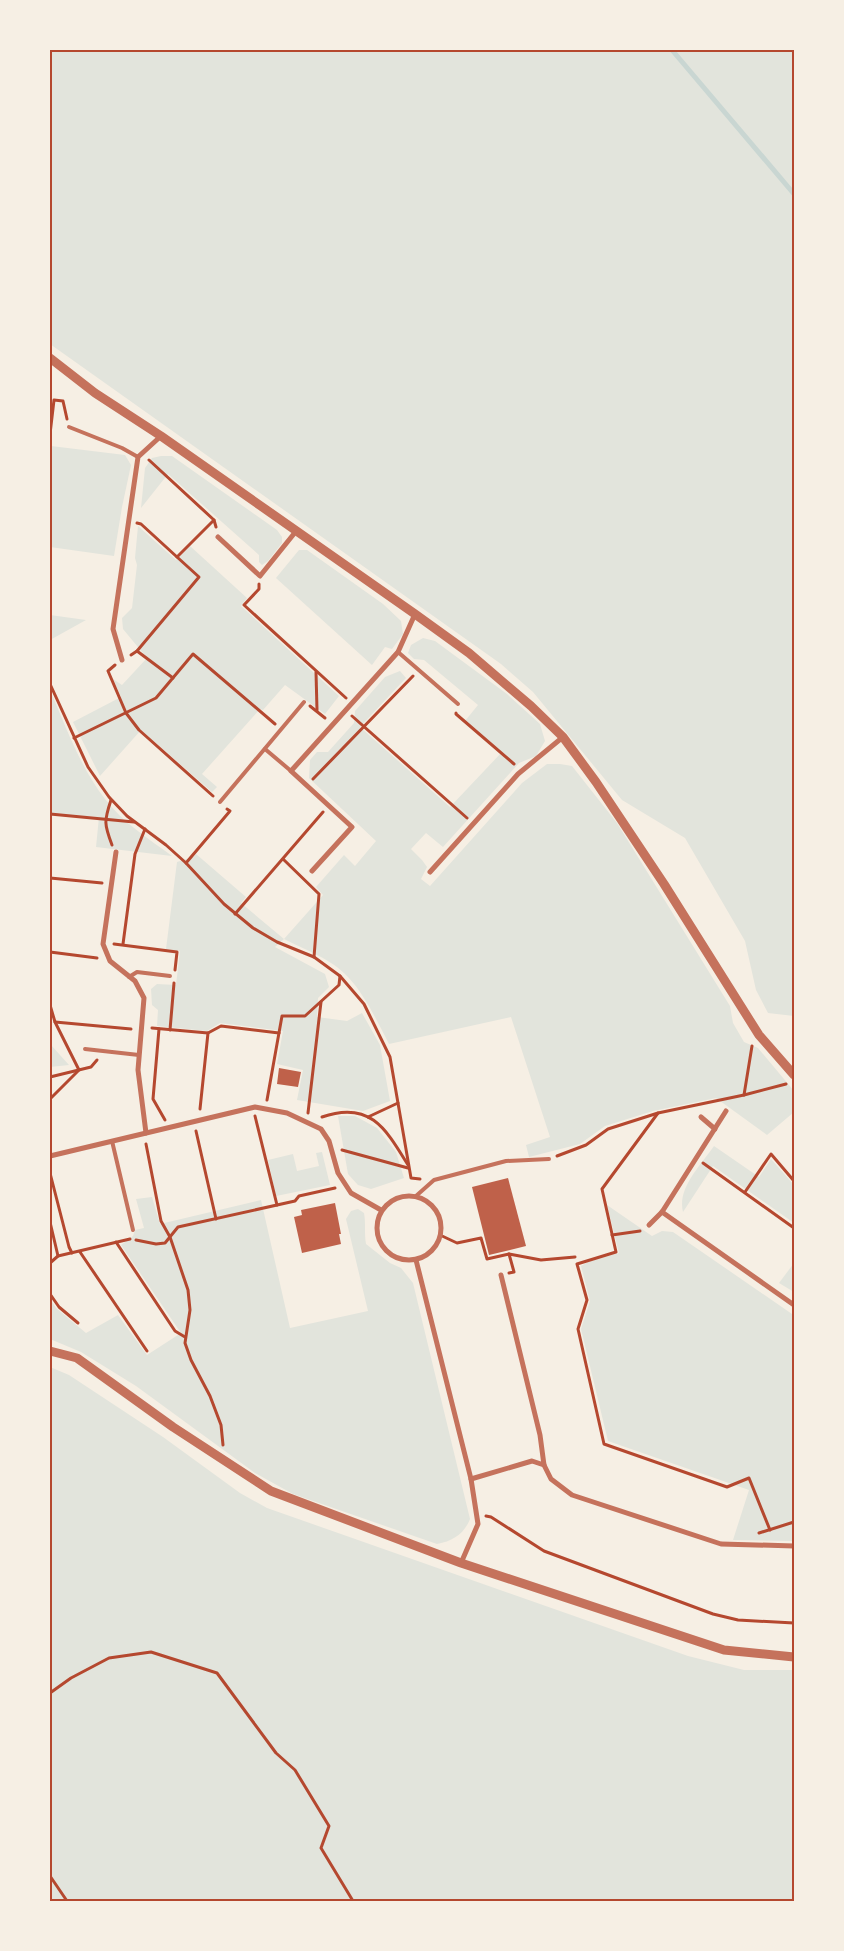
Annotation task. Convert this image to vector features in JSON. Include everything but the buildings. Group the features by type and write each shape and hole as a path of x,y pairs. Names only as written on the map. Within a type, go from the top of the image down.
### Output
{"street":[{"path":"50,358 95,393 297,530 469,653 531,706 563,737 596,782 664,884 759,1035 794,1075"},
{"path":"122,660 113,629 138,457 161,436"},
{"path":"218,537 260,576 297,530"},
{"path":"312,871 352,827 292,771 398,652 415,614"},
{"path":"430,872 522,771 563,737"},
{"path":"116,852 103,944 110,961 135,981 144,998 138,1070 146,1133"},
{"path":"50,1155 253,1108 287,1112 321,1130 330,1146 338,1174 351,1193 381,1210"},
{"path":"650,1226 662,1212 726,1111"},
{"path":"701,1117 715,1129"},
{"path":"416,1196 426,1200 440,1217 440,1235 434,1248 426,1256 416,1260 405,1261 394,1258 385,1251 379,1242 376,1231 377,1220 381,1210 396,1198 416,1196"},
{"path":"662,1212 794,1304"},
{"path":"416,1260 470,1478 478,1524 461,1563"},
{"path":"501,1275 540,1435 544,1465 551,1478 572,1495 712,1541 727,1544 794,1546"},
{"path":"50,1351 77,1358 173,1427 271,1491 461,1563 724,1650 794,1657"},
{"path":"470,1478 532,1461 544,1465"}],"lane":[{"path":"70,428 122,448 138,457"},
{"path":"398,652 458,704"},
{"path":"220,802 304,702"},
{"path":"264,749 292,771"},
{"path":"129,977 137,972 170,976"},
{"path":"85,1049 139,1056"},
{"path":"112,1141 133,1230"},
{"path":"416,1196 434,1180 506,1161 549,1158"}],"path":[{"path":"50,434 54,400 63,401 70,428"},
{"path":"138,457 150,460 214,520 218,537"},
{"path":"177,557 214,520"},
{"path":"129,521 141,524 199,577 137,651 108,671 126,713 139,730 230,811 186,863"},
{"path":"260,576 259,589 244,605 352,704 351,716 473,824"},
{"path":"137,651 173,678"},
{"path":"74,738 156,698 193,654 281,730"},
{"path":"307,786 418,670"},
{"path":"316,671 316,710"},
{"path":"50,684 88,767 111,800 186,863 235,914 253,928 277,942 314,958 340,976 364,1004 382,1037 390,1057 411,1178 434,1180"},
{"path":"304,702 334,724"},
{"path":"458,704 456,714 522,771"},
{"path":"111,800 105,819 107,831 116,852"},
{"path":"235,914 329,806"},
{"path":"50,814 135,822"},
{"path":"123,944 135,854 145,829"},
{"path":"283,859 319,894 314,958"},
{"path":"50,878 111,884"},
{"path":"50,952 95,957 110,961"},
{"path":"265,1109 282,1016 305,1016 339,985 340,976"},
{"path":"321,1002 307,1123 337,1112 360,1114 376,1120 391,1137 409,1168"},
{"path":"50,1006 55,1022 79,1070"},
{"path":"55,1022 141,1030 159,1029 208,1033 221,1026 279,1033"},
{"path":"159,1029 153,1099 169,1128"},
{"path":"744,1095 751,1048 759,1035"},
{"path":"50,1076 91,1067 103,1051"},
{"path":"50,1099 79,1070"},
{"path":"549,1158 586,1145 608,1129 658,1113 786,1084"},
{"path":"368,1117 398,1103"},
{"path":"253,1108 277,1206"},
{"path":"658,1113 602,1190 616,1252 577,1264 587,1300 578,1328 604,1444 727,1487 749,1478 770,1530"},
{"path":"146,1133 146,1148 162,1220 170,1237 188,1290 190,1310 185,1343 210,1396 221,1425 222,1459"},
{"path":"330,1146 409,1168"},
{"path":"745,1192 771,1154 794,1181"},
{"path":"697,1158 794,1228"},
{"path":"50,1173 72,1253"},
{"path":"50,1263 58,1256 80,1252 128,1238 156,1244 165,1243 178,1227 277,1206 295,1201 299,1196 346,1186"},
{"path":"50,1222 58,1256"},
{"path":"612,1235 639,1231 650,1226"},
{"path":"440,1235 457,1243 481,1238 487,1259 509,1254 541,1260 575,1257"},
{"path":"116,1242 175,1331 185,1338"},
{"path":"80,1252 147,1351"},
{"path":"50,1294 59,1307 78,1324"},
{"path":"476,1514 491,1517 544,1551 713,1614 738,1620 794,1623"},
{"path":"50,1693 71,1678 109,1658 151,1652 217,1673 276,1753 295,1770 329,1826 321,1848 353,1901"},
{"path":"50,1876 67,1901"}],"shaded area":[{"path":"50,50 794,50 794,1016 768,1013 756,990 745,941 685,838 622,800 533,692 501,664 50,344"},
{"path":"50,441 51,446 125,455 131,465 114,556 50,547"},
{"path":"172,456 277,530 282,537 282,543 268,561 262,565 259,562 259,555 168,474 141,508 145,468 152,458"},
{"path":"138,526 176,560 190,546 247,598 241,606 339,696 325,714 285,685 263,710 260,709 202,774 217,787 212,792 141,730 100,776 73,722 121,697 113,679 122,685 147,658 123,629 122,618 132,608 137,565 135,558"},
{"path":"299,550 307,550 383,604 401,621 403,634 392,649 385,647 372,665 276,578"},
{"path":"50,615 86,620 50,640"},
{"path":"423,638 435,641 507,694 540,724 545,741 536,756 519,763 443,847 426,833 411,849 427,867 421,879 430,886 522,783 547,764 572,766 617,823 730,1006 733,1023 744,1042 758,1048 794,1091 794,1112 767,1135 716,1098 653,1111 605,1126 580,1144 529,1157 526,1145 550,1137 511,1017 389,1044 365,1000 342,971 318,955 284,939 323,895 316,887 344,855 355,866 376,841 309,778 310,760 317,752 328,752 354,723 355,711 385,677 400,671 406,678 360,727 450,807 502,752 465,721 478,705 424,660 414,659 408,653 411,645"},
{"path":"50,690 81,760 96,787 128,823 172,856 96,847 99,817 50,814"},
{"path":"196,854 246,897 241,903 284,939 275,947 325,974 329,987 318,998 317,1017 347,1021 362,1013 380,1045 390,1101 363,1111 297,1100 303,1070 277,1064 283,1031 220,1023 207,1031 157,1026 158,1010 152,1005 151,989 157,984 176,985 180,951 166,949 177,862 193,857"},
{"path":"50,1043 51,1045 69,1065 50,1067"},
{"path":"338,1116 355,1116 377,1128 396,1152 404,1178 371,1189 358,1185 348,1174"},
{"path":"714,1146 759,1177 771,1159 794,1185 794,1223 713,1166 683,1212 683,1194 691,1177"},
{"path":"322,1152 330,1185 276,1196 268,1160 293,1154 297,1171 319,1166 316,1153"},
{"path":"152,1197 160,1224 261,1200 290,1328 368,1311 346,1219 351,1211 358,1209 364,1213 366,1244 390,1263 401,1268 413,1283 470,1519 461,1533 453,1539 437,1544 293,1494 255,1473 136,1386 81,1352 50,1339 50,1299 56,1308 86,1333 118,1315 147,1355 181,1333 121,1245 133,1236 135,1230 144,1228 136,1199"},
{"path":"607,1205 652,1236 662,1231 673,1232 792,1314 794,1318 794,1541 733,1540 749,1490 608,1441 581,1329 590,1301 581,1266 588,1262 619,1253"},
{"path":"794,1263 794,1292 779,1283"},
{"path":"50,1367 69,1375 163,1437 240,1493 267,1508 688,1656 744,1670 794,1670 794,1901 50,1901"}],"waterway":[{"path":"672,50 794,194"}]}
